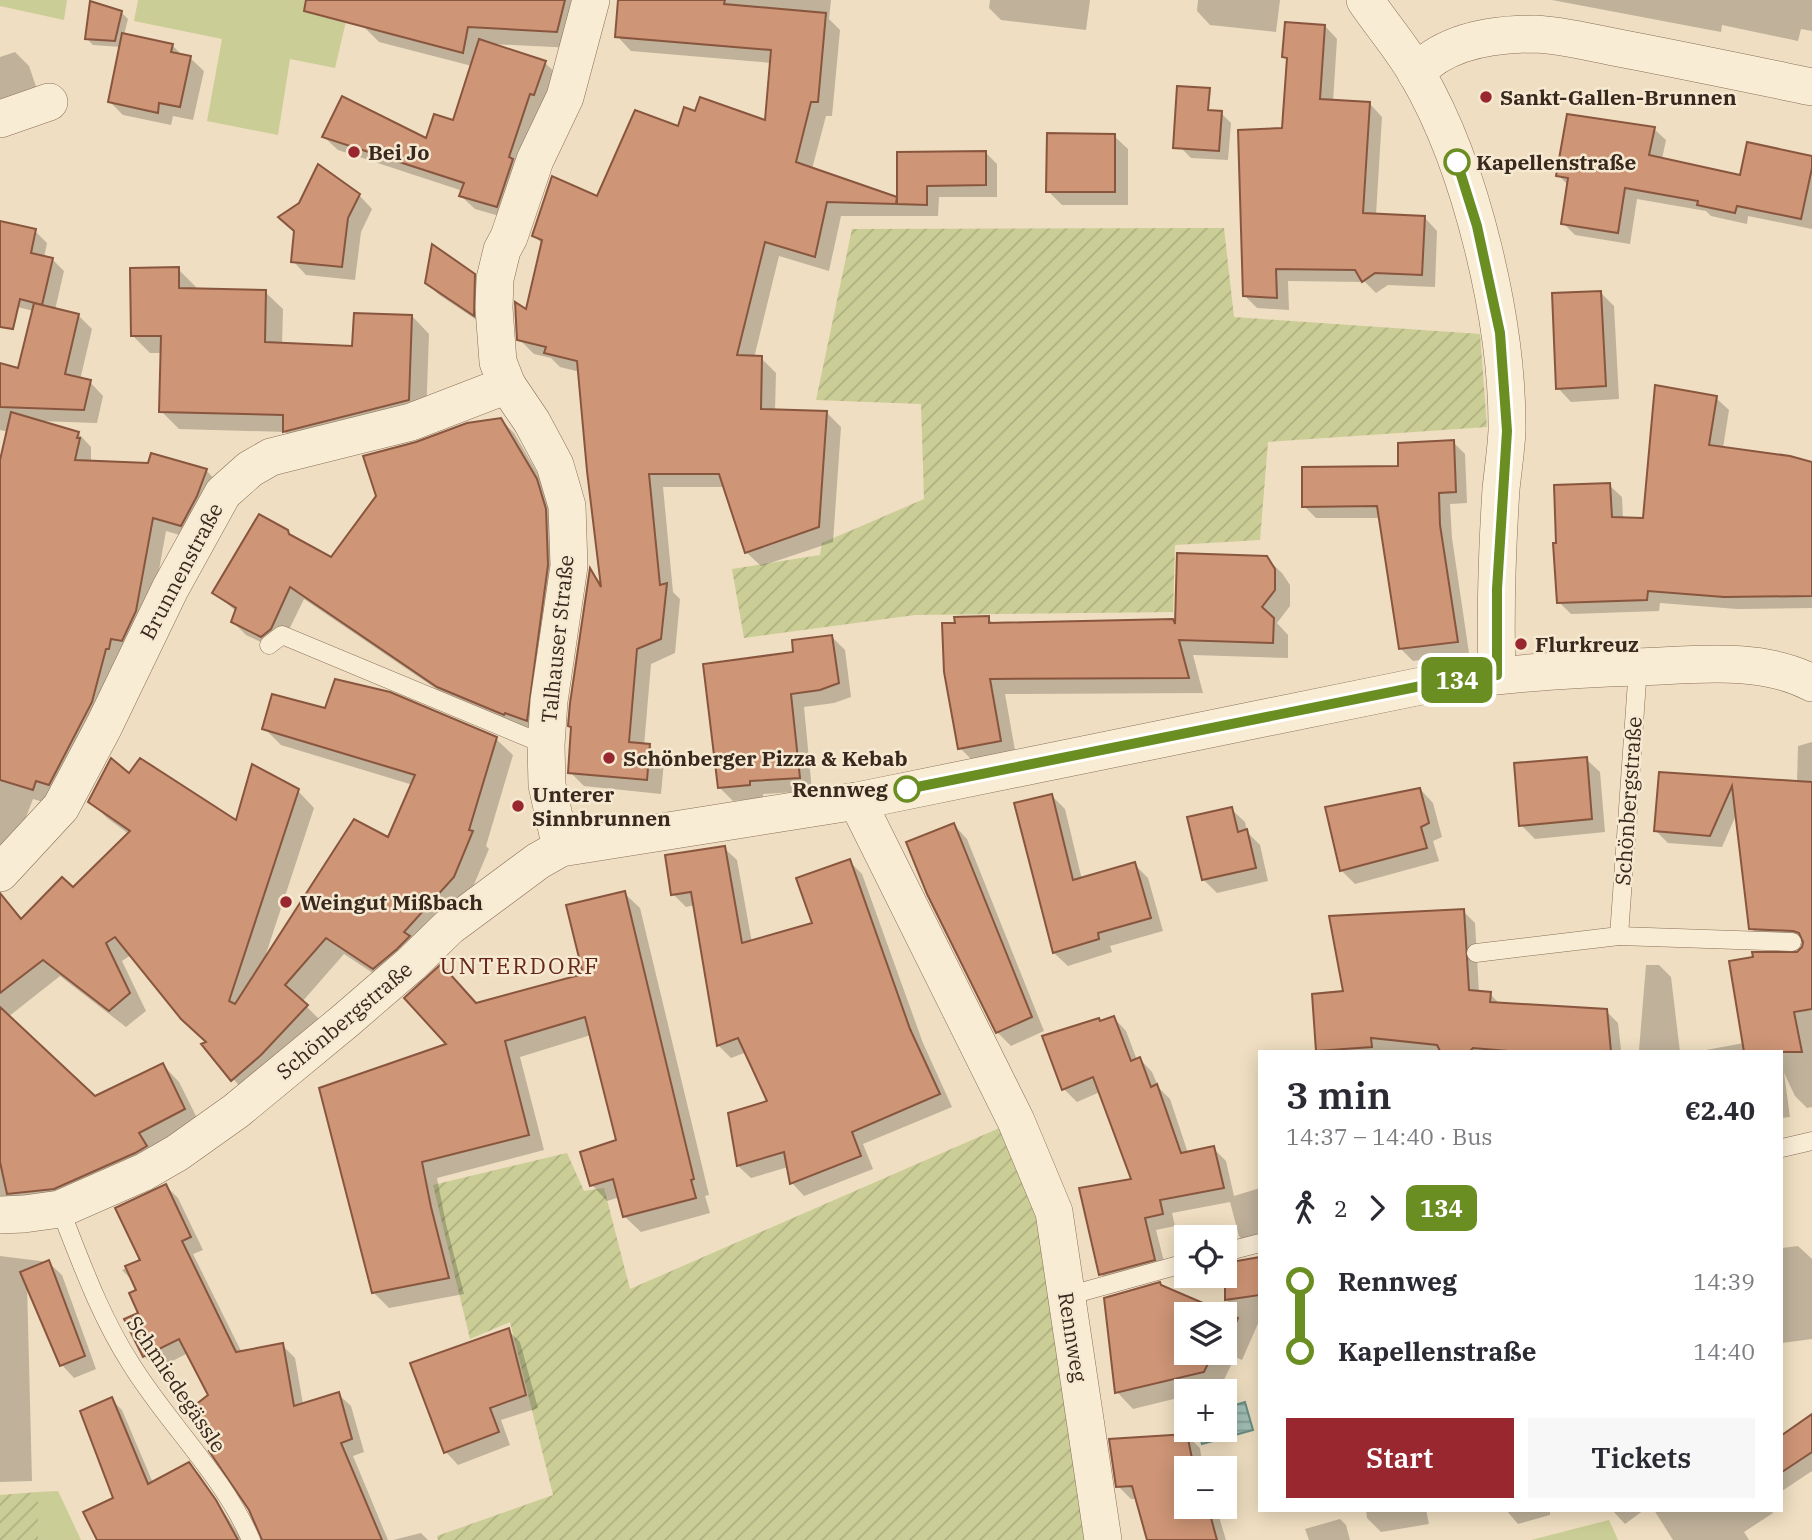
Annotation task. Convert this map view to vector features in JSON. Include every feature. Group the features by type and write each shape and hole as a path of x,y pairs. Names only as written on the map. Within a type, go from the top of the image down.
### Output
{"street":[{"name":"Talhauser Straße","path":"561,848 547,785 546,746 549,701 569,566 567,506 555,465 532,422 507,385 498,362 494,328 495,279 502,250 535,160 565,97 591,0"},
{"path":"1365,0 1416,73 1433,106 1464,183 1477,226 1500,333 1507,431 1497,589 1497,675"},
{"path":"1416,73 1431,59 1459,45 1491,38 1537,34 1812,87"},
{"path":"0,119 49,102"},
{"name":"Brunnenstraße","path":"0,873 61,807 104,726 170,589 223,493 250,469 271,457 411,422 507,385"},
{"name":"Schönbergstraße","path":"0,1214 60,1209 144,1172 207,1133 345,1021 449,927 538,861 561,848 857,801 1436,683 1497,675 1689,664 1764,668 1812,683"},
{"name":"Rennweg","path":"857,801 1016,1121 1054,1212 1103,1540"}],"lane":[{"path":"269,645 282,635 546,746"},
{"name":"Schönbergstraße","path":"1619,936 1637,667"},
{"path":"1476,953 1619,936 1791,942"},
{"path":"1783,1148 1812,1141"},
{"name":"Schmiedegässle","path":"60,1209 97,1304 131,1364 224,1490 251,1540"},
{"path":"1237,1249 1258,1244"},
{"path":"1067,1296 1174,1266"}],"green space":[{"path":"0,0 67,0 64,20 0,6"},
{"path":"138,0 351,0 335,68 290,59 278,135 207,121 222,39 134,21"},
{"path":"1224,228 1234,317 1480,334 1487,427 1268,442 1260,540 1175,545 1173,612 915,615 744,638 732,569 820,555 822,543 924,499 921,404 816,400 852,229"},
{"path":"1004,1126 1036,1212 1089,1540 438,1540 437,1536 553,1495 510,1322 470,1339 433,1185 567,1153 584,1191 604,1188 630,1289"},
{"path":"58,1491 81,1540 38,1540 38,1492"},
{"path":"38,1492 38,1540 0,1540 0,1495"},
{"path":"1609,1520 1618,1540 1531,1540"}],"water":[{"path":"1245,1402 1253,1430 1237,1434 1237,1404"}],"building":[{"path":"306,0 565,0 557,32 468,27 463,53 304,11"},
{"path":"618,0 725,0 724,4 826,13 818,102 811,102 796,162 897,197 896,204 827,202 815,257 765,242 737,355 762,356 761,409 827,411 819,527 745,553 719,474 649,474 660,585 667,583 661,639 637,649 629,742 650,744 647,780 568,773 570,703 590,568 601,587 577,361 544,353 546,347 517,340 515,302 526,309 542,240 532,236 552,176 597,196 635,110 678,126 684,107 695,111 700,97 765,120 771,50 615,37"},
{"path":"90,1 122,11 115,41 85,39"},
{"path":"1285,22 1325,25 1320,99 1370,102 1363,213 1425,216 1422,275 1375,273 1362,282 1355,270 1276,269 1277,298 1243,296 1238,130 1282,128 1287,58 1282,57"},
{"path":"122,33 173,44 171,52 191,56 180,107 159,103 158,113 108,102"},
{"path":"479,39 546,61 534,95 530,94 509,157 513,159 497,207 459,196 464,183 322,137 342,96 426,138 434,114 453,120"},
{"path":"1177,86 1210,88 1208,110 1222,111 1219,151 1173,148"},
{"path":"1567,114 1655,127 1649,155 1740,175 1747,142 1812,156 1801,219 1737,206 1735,213 1697,205 1698,201 1625,188 1618,233 1561,224 1568,178 1556,176"},
{"path":"1047,133 1115,134 1115,192 1046,192"},
{"path":"986,151 986,185 927,186 927,205 897,204 897,152"},
{"path":"318,164 360,194 348,218 342,267 291,262 294,231 278,217 299,203"},
{"path":"0,221 36,229 31,253 53,258 42,305 20,299 13,329 0,327"},
{"path":"432,244 475,274 474,316 425,283"},
{"path":"179,267 179,288 266,290 265,342 352,346 354,313 412,315 409,400 283,432 283,415 159,412 161,336 131,336 130,268"},
{"path":"1601,291 1606,386 1556,389 1552,293"},
{"path":"34,303 79,314 65,374 91,380 84,410 0,407 0,363 18,368"},
{"path":"1655,385 1717,396 1709,445 1790,456 1812,462 1812,596 1724,597 1648,591 1647,600 1557,603 1553,543 1556,543 1554,485 1610,483 1612,517 1643,518"},
{"path":"11,412 79,432 75,460 148,463 151,453 207,469 197,496 181,526 153,518 136,611 122,641 111,639 109,649 106,649 92,702 49,785 36,781 33,790 0,780 0,460"},
{"path":"501,418 537,479 546,509 548,565 527,721 505,713 504,715 437,687 290,587 271,629 261,637 231,622 236,608 212,593 259,514 331,557 376,496 363,456 416,442 467,423"},
{"path":"1454,440 1456,492 1439,493 1440,525 1458,642 1399,649 1377,506 1302,507 1302,467 1398,466 1398,443"},
{"path":"1177,553 1267,556 1275,569 1275,590 1262,607 1274,618 1273,643 1179,640 1189,678 990,679 1001,741 958,749 944,672 942,623 955,623 954,617 989,616 989,623 1173,619 1175,624"},
{"path":"832,635 839,683 820,690 791,694 800,778 750,781 750,785 718,788 703,664 793,652 792,640"},
{"path":"335,679 390,692 497,737 469,830 473,831 454,877 404,932 410,936 397,949 373,969 326,938 285,985 308,1005 261,1055 231,1081 201,1044 206,1042 181,1019 115,937 106,943 130,993 109,1011 43,960 0,993 0,893 21,919 62,877 73,887 130,831 88,802 111,758 129,773 140,758 236,820 252,764 299,789 229,1001 235,1004 354,819 388,837 415,775 262,729 272,694 325,708"},
{"path":"1587,757 1592,819 1519,826 1514,763"},
{"path":"1659,772 1812,782 1812,1009 1794,1012 1802,1052 1744,1050 1729,961 1753,957 1752,952 1797,952 1803,942 1799,933 1793,931 1749,929 1732,786 1710,836 1654,831"},
{"path":"1420,788 1429,823 1421,827 1427,848 1340,871 1325,807"},
{"path":"1052,794 1073,880 1135,862 1151,918 1098,933 1099,939 1053,953 1014,803"},
{"path":"1232,807 1238,832 1247,829 1256,868 1202,880 1187,817"},
{"path":"954,823 1032,1017 996,1033 927,894 906,842"},
{"path":"725,846 742,943 812,923 796,878 850,859 910,1029 940,1094 852,1132 861,1156 790,1184 784,1152 737,1166 728,1113 767,1101 738,1038 717,1046 691,892 671,895 665,855"},
{"path":"625,891 694,1179 691,1180 696,1198 623,1217 613,1179 590,1186 580,1152 616,1140 585,1017 505,1041 529,1135 422,1162 449,1278 372,1293 319,1088 446,1044 404,998 441,964 476,1003 583,974 566,905"},
{"path":"1464,909 1469,990 1491,992 1490,1002 1607,1009 1611,1050 1440,1050 1437,1045 1371,1038 1372,1047 1316,1050 1312,994 1343,991 1329,916"},
{"path":"0,1007 95,1096 163,1063 185,1109 139,1133 147,1146 135,1153 54,1189 7,1194 0,1162"},
{"path":"1114,1016 1131,1061 1140,1057 1151,1087 1157,1084 1181,1153 1214,1146 1224,1188 1160,1200 1163,1214 1145,1218 1155,1260 1099,1275 1079,1188 1131,1179 1093,1077 1062,1090 1042,1036"},
{"path":"166,1184 191,1237 182,1241 236,1352 283,1343 294,1406 339,1392 352,1439 341,1443 382,1540 262,1540 249,1510 209,1451 213,1449 185,1413 208,1395 179,1339 143,1357 124,1319 138,1313 129,1293 136,1290 125,1266 140,1260 115,1208"},
{"path":"1258,1257 1258,1295 1225,1300 1225,1288 1237,1288 1237,1261"},
{"path":"49,1260 85,1356 60,1366 20,1272"},
{"path":"1160,1282 1161,1285 1201,1302 1174,1302 1174,1365 1207,1365 1204,1372 1115,1393 1104,1298"},
{"path":"509,1328 526,1395 490,1408 499,1432 444,1453 410,1363"},
{"path":"112,1397 148,1484 189,1462 216,1500 238,1540 97,1540 83,1512 113,1498 80,1411"},
{"path":"1812,1414 1812,1452 1783,1471 1783,1434"},
{"path":"1174,1435 1174,1442 1189,1442 1192,1456 1174,1456 1174,1519 1211,1519 1217,1540 1147,1540 1132,1486 1116,1487 1109,1439"}],"bus line":[{"name":"134","path":"907,789 1436,683 1497,675 1497,589 1507,431 1500,333 1477,226 1457,162"}],"place":[{"name":"Sankt-Gallen-Brunnen","path":"1486,97"},
{"name":"Bei Jo","path":"354,152"},
{"name":"Kapellenstraße","path":"1457,162"},
{"name":"Flurkreuz","path":"1521,644"},
{"name":"Schönberger Pizza & Kebab","path":"609,758"},
{"name":"Rennweg","path":"907,789"},
{"name":"Unterer Sinnbrunnen","path":"518,806"},
{"name":"Weingut Mißbach","path":"286,902"}],"district":[{"name":"UNTERDORF","path":"520,965"}]}
